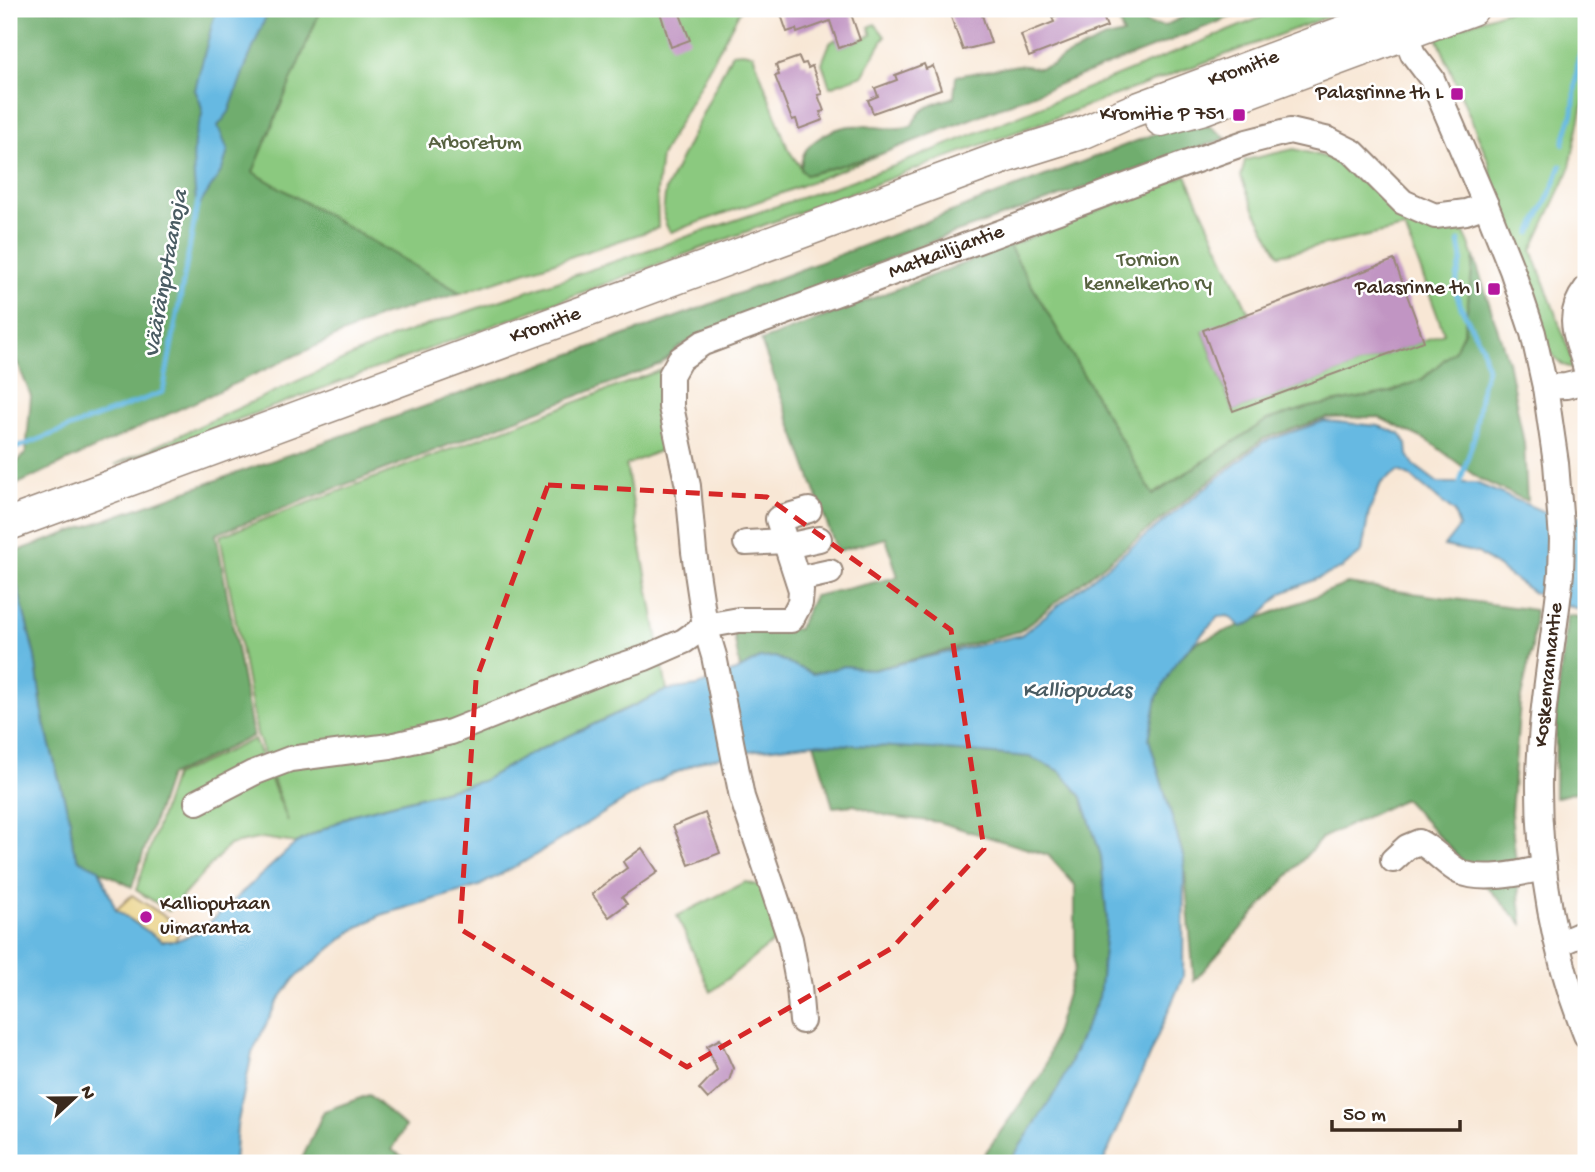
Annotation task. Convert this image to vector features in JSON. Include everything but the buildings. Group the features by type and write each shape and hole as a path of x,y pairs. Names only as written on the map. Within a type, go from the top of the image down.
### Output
{"main road":[{"name":"Kromitie","path":"9,524 1007,156 1084,132 1132,111 1406,17 1472,9"}],"street":[{"name":"Koskenrannantie","path":"1406,17 1428,47 1432,79 1512,270 1533,333 1545,387 1556,463 1562,539 1539,779 1544,867 1565,977 1586,1035"},
{"name":"Matkailijantie","path":"802,1021 790,939 743,797 714,656 705,626 688,486 671,407 671,375 680,359 703,344 1188,163 1247,142 1290,131 1329,139 1353,152 1403,202 1435,216 1466,212 1486,205"},
{"path":"1586,289 1576,307 1572,327 1586,370"},
{"path":"1545,387 1586,382"},
{"path":"197,802 253,773 290,759 390,746 451,732 599,673 645,658 684,641 705,626 739,620 791,620 800,603 801,590 778,519 809,510"},
{"path":"746,543 786,543 819,539"},
{"path":"798,579 830,572"},
{"path":"1394,860 1407,847 1419,842 1430,847 1460,872 1489,876 1522,873 1544,867"},
{"path":"1558,944 1586,932"}],"highlighted area":[{"path":"548,485 767,497 951,630 984,849 892,948 687,1067 460,929 476,680"}],"green space":[{"path":"9,9 321,9 253,172 461,293 381,316 9,488 9,471 26,453 31,396 9,342"},
{"name":"Arboretum","path":"321,9 741,9 661,156 657,191 658,228 461,293 252,172"},
{"path":"1122,9 1151,25 1164,26 1200,9 1248,9 881,154 806,175 801,170 803,155 808,148 833,131 856,126 912,126 923,110 954,97 956,76 1018,65 1039,68 1052,65 1103,39 1123,34 1116,10"},
{"path":"1282,9 1328,9 1330,16 115,465 393,337 897,165"},
{"path":"1512,9 1577,9 1581,37 1586,42 1586,90 1569,171 1532,250 1576,369 1563,365 1548,351 1493,188 1489,162 1436,35"},
{"path":"875,24 885,36 863,75 830,87 822,63 830,43 836,39 840,47 872,35 869,27"},
{"path":"732,53 753,54 788,149 806,175 881,154 785,192 671,232 664,218 666,189"},
{"path":"1209,126 1227,138 943,237 702,334 678,348 661,364 216,534 253,736 169,776 132,887 79,860 73,847 70,820 44,723 35,657 13,568 9,563 9,554 690,312 1157,133"},
{"name":"Tornion kennelkerho ry","path":"1294,149 1329,158 1356,176 1399,213 1436,231 1464,232 1474,257 1464,331 1455,350 1422,379 1391,392 1310,407 1267,420 1152,495 1009,246 1186,175 1249,313 1203,331 1233,411 1444,333 1405,228 1279,255 1254,209 1241,177 1245,160"},
{"path":"1009,246 1153,495 1267,420 1310,407 1391,392 1423,379 1455,350 1464,331 1474,257 1508,361 1524,443 1527,501 1479,479 1430,442 1378,417 1326,418 1263,439 1020,631 873,670 845,666 813,674 775,657 760,658 740,669 733,630 798,629 814,596 898,577 886,538 837,551 761,341"},
{"path":"661,370 671,446 626,465 667,690 526,756 482,781 354,814 296,843 262,838 229,845 169,911 136,890 174,776 254,739 288,821 257,734 220,536"},
{"path":"1347,584 1535,610 1532,648 1520,702 1511,813 1522,924 1404,799 1322,838 1194,981 1184,859 1149,739 1157,697 1175,662 1197,642"},
{"path":"1567,615 1586,618 1586,789 1555,798 1556,713"},
{"path":"814,743 1030,757 1060,771 1082,797 1101,856 1107,920 1099,997 1059,1087 1009,1163 978,1163 1044,1071 1075,967 1075,885 1048,855 938,822 888,816 854,805 833,807"},
{"path":"745,882 761,886 778,938 711,992 677,916"},
{"path":"369,1095 405,1127 392,1150 413,1163 300,1163 324,1111"}],"sand":[{"name":"Kallioputaan uimaranta","path":"132,895 181,927 175,941 162,941 116,910"}],"water":[{"path":"216,9 269,9 229,112 218,126 228,151 222,170 197,209 193,151 202,108 195,90"},
{"name":"Kalliopudas","path":"1324,421 1379,426 1400,434 1407,444 1408,455 1414,465 1438,483 1476,483 1542,511 1586,517 1586,612 1534,593 1478,553 1444,546 1459,527 1454,512 1410,476 1399,471 1381,483 1369,512 1362,552 1341,569 1282,593 1255,621 1242,627 1228,616 1218,617 1176,662 1157,697 1149,739 1184,859 1183,977 1103,1163 1009,1163 1059,1087 1099,997 1107,920 1101,856 1082,797 1060,771 1030,757 814,743 704,760 653,783 524,862 479,886 381,915 352,931 295,978 277,1002 252,1053 237,1126 234,1163 9,1163 9,563 13,568 35,657 44,723 70,820 73,847 79,860 99,869 116,910 162,941 175,941 199,932 296,843 354,814 482,781 526,756 667,690 698,686 760,658 775,657 813,674 845,666 873,670 1021,635 1263,442"}],"waterway":[{"path":"1563,144 1573,112 1578,59 1586,45"},
{"path":"1531,233 1561,166"},
{"name":"Vääränputaanoja","path":"16,448 163,392 198,201"},
{"path":"1459,241 1462,259 1456,293 1482,347 1487,369 1474,438 1460,482"}],"place":[{"name":"Palasrinne th L","path":"1457,94"},
{"name":"Kromitie P 751","path":"1239,115"},
{"name":"Palasrinne th I","path":"1494,289"},
{"name":"Kallioputaan uimaranta","path":"146,917"}]}
